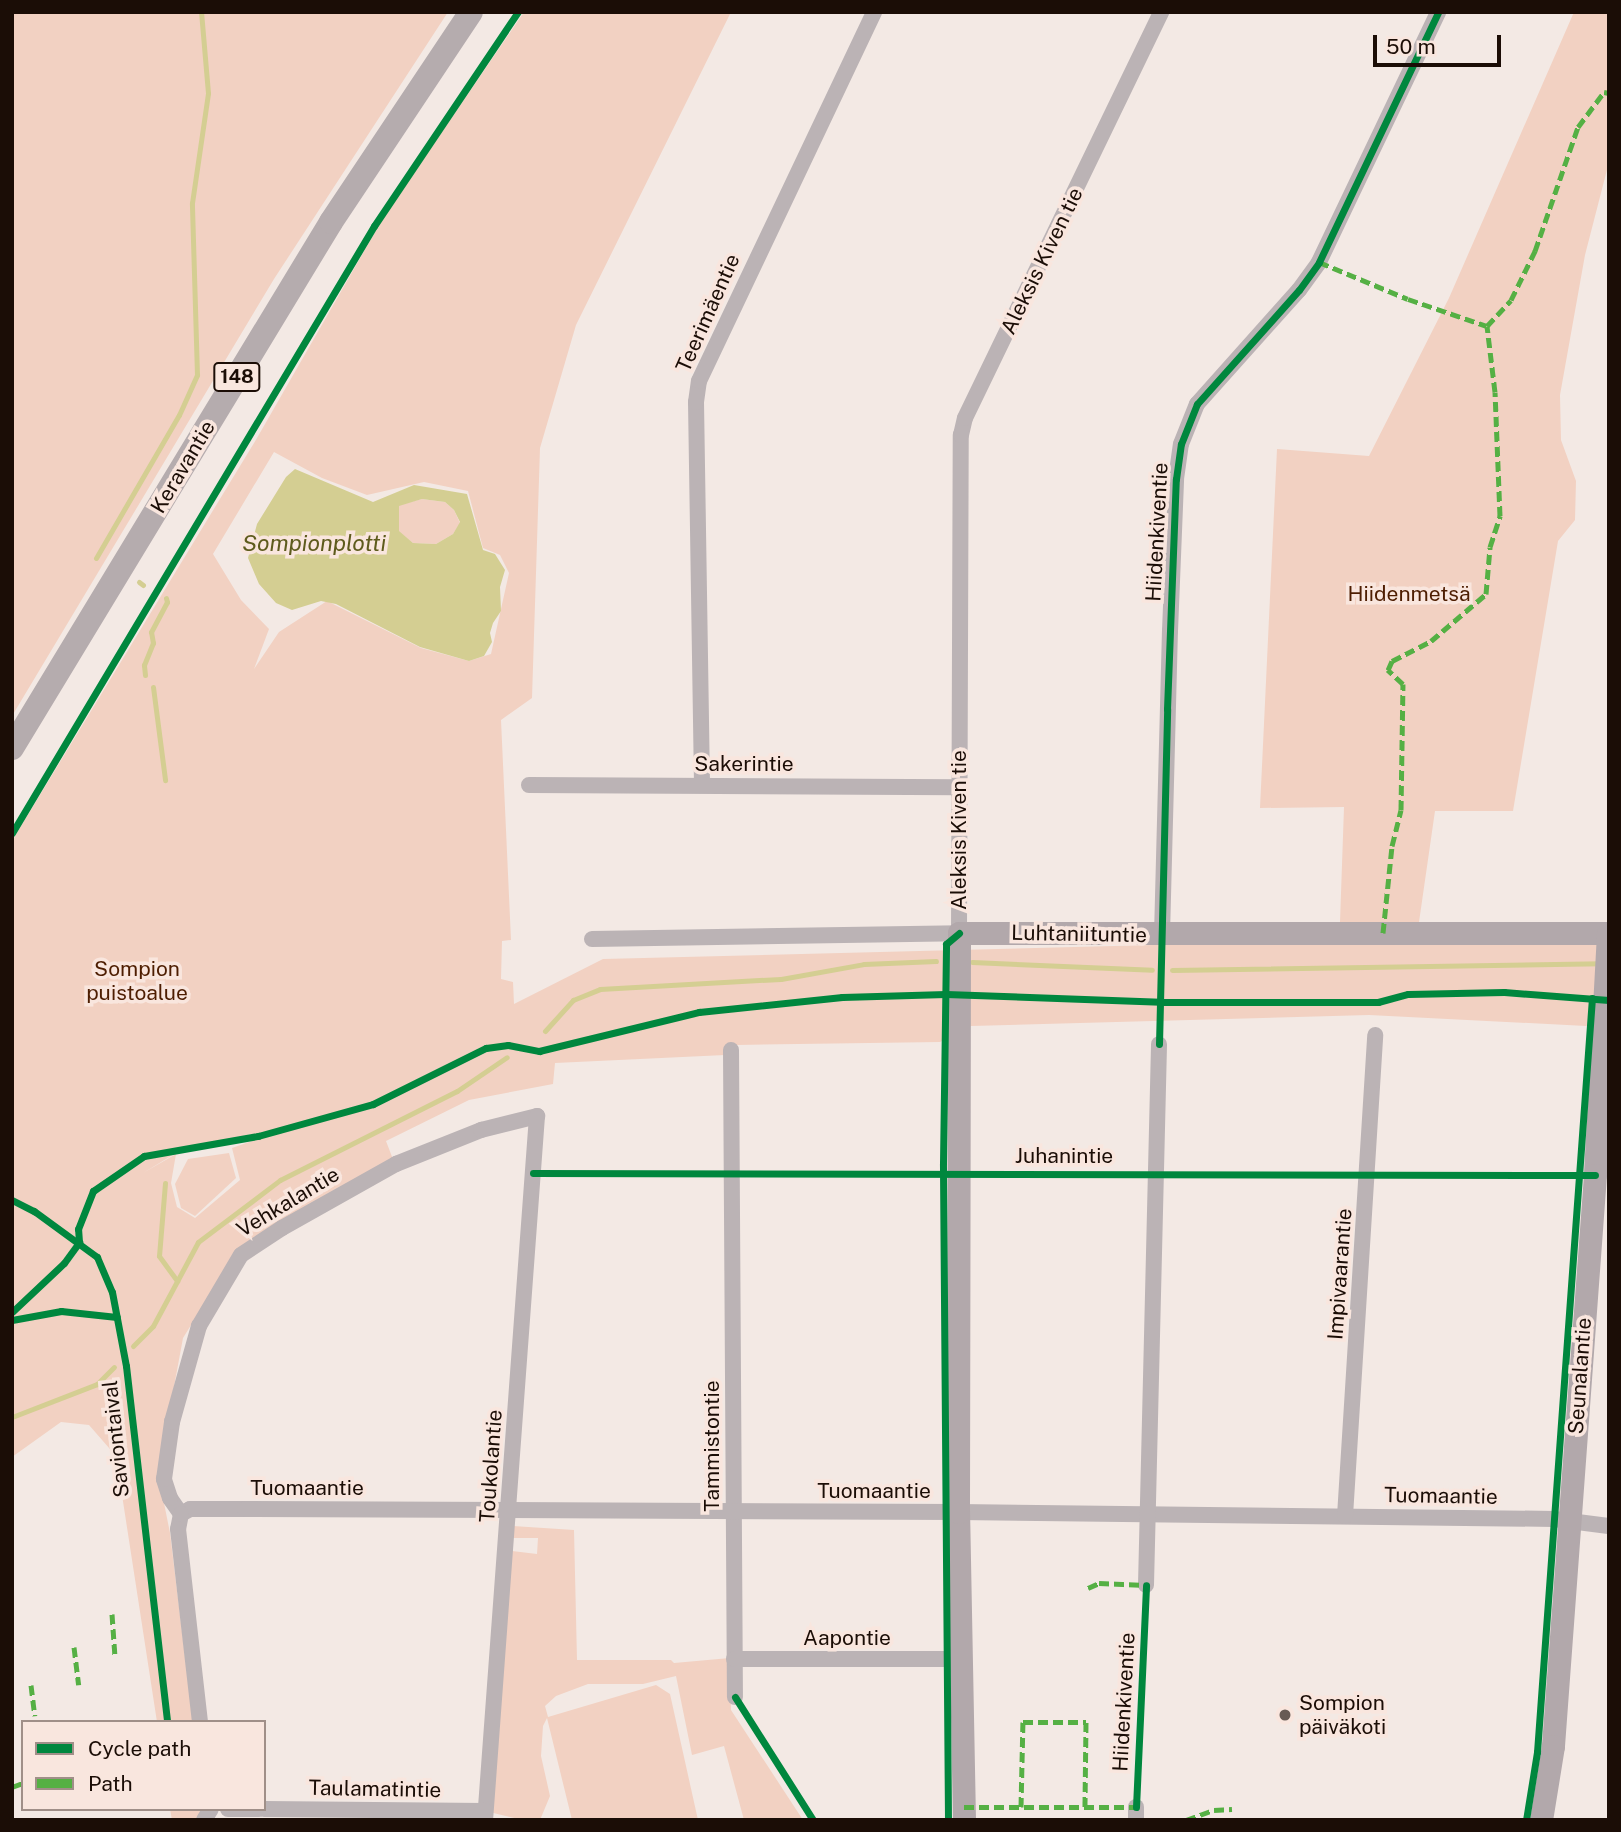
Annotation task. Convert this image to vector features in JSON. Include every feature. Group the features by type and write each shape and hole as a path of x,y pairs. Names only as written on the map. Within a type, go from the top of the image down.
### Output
{"main road":[{"name":"Keravantie","path":"12,748 331,222 471,12"}],"street":[{"name":"Teerimäentie","path":"702,784 696,402 699,381 874,12"},
{"name":"Aleksis Kiven tie","path":"964,1820 958,1512 956,1100 961,435 965,418 1161,12"},
{"name":"Hiidenkiventie","path":"1162,935 1168,657 1175,478 1181,444 1197,404 1299,290 1319,262 1438,12"},
{"name":"Sakerintie","path":"529,785 958,787"},
{"name":"Luhtaniituntie","path":"592,939 959,933 1608,945"},
{"name":"Seunalantie","path":"1541,1820 1553,1746 1595,1175 1608,945"},
{"name":"Impivaarantie","path":"1345,1516 1375,1035"},
{"path":"1146,1585 1159,1044"},
{"name":"Tammistontie","path":"732,1050 736,1697"},
{"name":"Toukolantie","path":"485,1816 537,1116"},
{"name":"Vehkalantie","path":"200,1720 178,1529 181,1514 170,1499 164,1479 172,1422 199,1326 242,1255 282,1228 396,1164 481,1130 537,1116"},
{"name":"Tuomaantie","path":"181,1514 190,1509 958,1512 1570,1519 1609,1526"},
{"name":"Aapontie","path":"734,1659 961,1659"},
{"name":"Taulamatintie","path":"266,1809 485,1816"}],"green space":[{"path":"12,12 448,12 274,279 12,716"},
{"name":"Sompion puistoalue","path":"524,12 731,12 576,325 540,448 532,698 501,720 511,940 502,941 501,979 513,982 514,1004 603,959 1231,943 1609,944 1609,1017 1586,1026 1369,1015 971,1026 940,1042 736,1045 725,1055 555,1063 553,1084 469,1100 386,1141 394,1162 237,1251 183,1338 158,1473 170,1533 193,1720 157,1720 116,1456 89,1425 61,1422 12,1457 12,841 257,438 382,220","holes":["274,452 322,478 367,495 424,482 468,491 483,548 500,555 509,573 491,654 469,661 421,648 327,601 279,632 254,669 269,629 241,600 213,554","251,1134 252,1141 232,1148 240,1180 195,1218 177,1207 171,1183 176,1154 143,1173 176,1153"]},
{"name":"Hiidenmetsä","path":"1574,12 1609,12 1609,162 1585,255 1560,395 1561,440 1576,481 1575,520 1558,541 1513,811 1435,811 1419,922 1340,922 1344,807 1260,808 1277,449 1369,456 1449,298"},
{"path":"422,499 445,502 454,510 460,523 453,534 436,544 413,543 398,531 399,505"},
{"path":"229,1153 236,1178 195,1216 181,1208 175,1184 188,1159"},
{"path":"513,1526 574,1530 577,1660 671,1660 674,1663 730,1658 731,1710 803,1820 744,1820 724,1746 692,1755 676,1676 643,1684 588,1684 556,1696 545,1706 548,1717 656,1685 670,1694 698,1820 572,1820 547,1718 543,1726 541,1756 550,1796 540,1820 523,1820 485,1811 512,1551 537,1554 538,1538 513,1538"},
{"path":"170,1811 203,1811 205,1820 172,1820"}],"water":[{"name":"Sompionplotti","path":"295,469 373,502 414,485 467,494 483,550 495,554 505,570 500,587 501,611 493,623 490,633 492,642 484,656 469,661 420,647 336,604 321,601 292,610 276,603 259,584 248,558 257,524 286,477","holes":["422,499 445,502 454,510 460,522 453,534 436,544 413,543 399,531 399,506"]}],"waterway":[{"path":"96,558 179,415 197,375 192,203 208,93 201,12"},
{"path":"139,582 143,585"},
{"path":"145,675 144,665 153,643 151,632 167,602 166,598"},
{"path":"153,687 165,780"},
{"path":"545,1031 573,1000 600,989 781,979 864,964 936,961"},
{"path":"972,962 1152,970"},
{"path":"1172,970 1602,963"},
{"path":"133,1346 153,1326 198,1242 280,1180 457,1091 507,1057"},
{"path":"165,1183 159,1256 177,1281"},
{"path":"12,1417 97,1384 114,1367"}],"marked path":[{"path":"1383,933 1392,846 1401,810 1403,684 1388,670 1392,661 1431,641 1486,594 1490,547 1500,516 1495,392 1487,326 1511,300 1535,251 1578,127 1604,92 1609,93"},
{"path":"1319,262 1408,299 1487,326"},
{"path":"1088,1588 1099,1583 1146,1585"},
{"path":"112,1614 115,1657"},
{"path":"74,1647 79,1685"},
{"path":"31,1685 35,1716"},
{"path":"1021,1807 1023,1722 1086,1722 1085,1808"},
{"path":"12,1787 21,1784"},
{"path":"964,1807 1136,1807"},
{"path":"1186,1820 1214,1810 1232,1809"}],"cycle path":[{"path":"12,833 374,226 518,12"},
{"path":"1159,1044 1167,709 1176,479 1181,444 1197,404 1299,290 1319,262 1438,12"},
{"path":"948,1820 943,1163 946,944 959,933"},
{"path":"12,1312 64,1263 79,1242 78,1229 93,1191 144,1156 258,1136 373,1104 486,1048 508,1045 539,1051 699,1012 842,997 946,994 1160,1002 1378,1002 1408,994 1504,992 1609,1000"},
{"path":"1526,1820 1537,1752 1592,998"},
{"name":"Juhanintie","path":"533,1173 1595,1175"},
{"name":"Saviontaival","path":"12,1200 34,1211 97,1257 112,1292 126,1366 167,1720"},
{"path":"12,1320 61,1311 117,1317"},
{"path":"1136,1807 1146,1585"},
{"path":"735,1697 813,1820"}],"place":[{"name":"Sompion päiväkoti","path":"1285,1715"}]}
